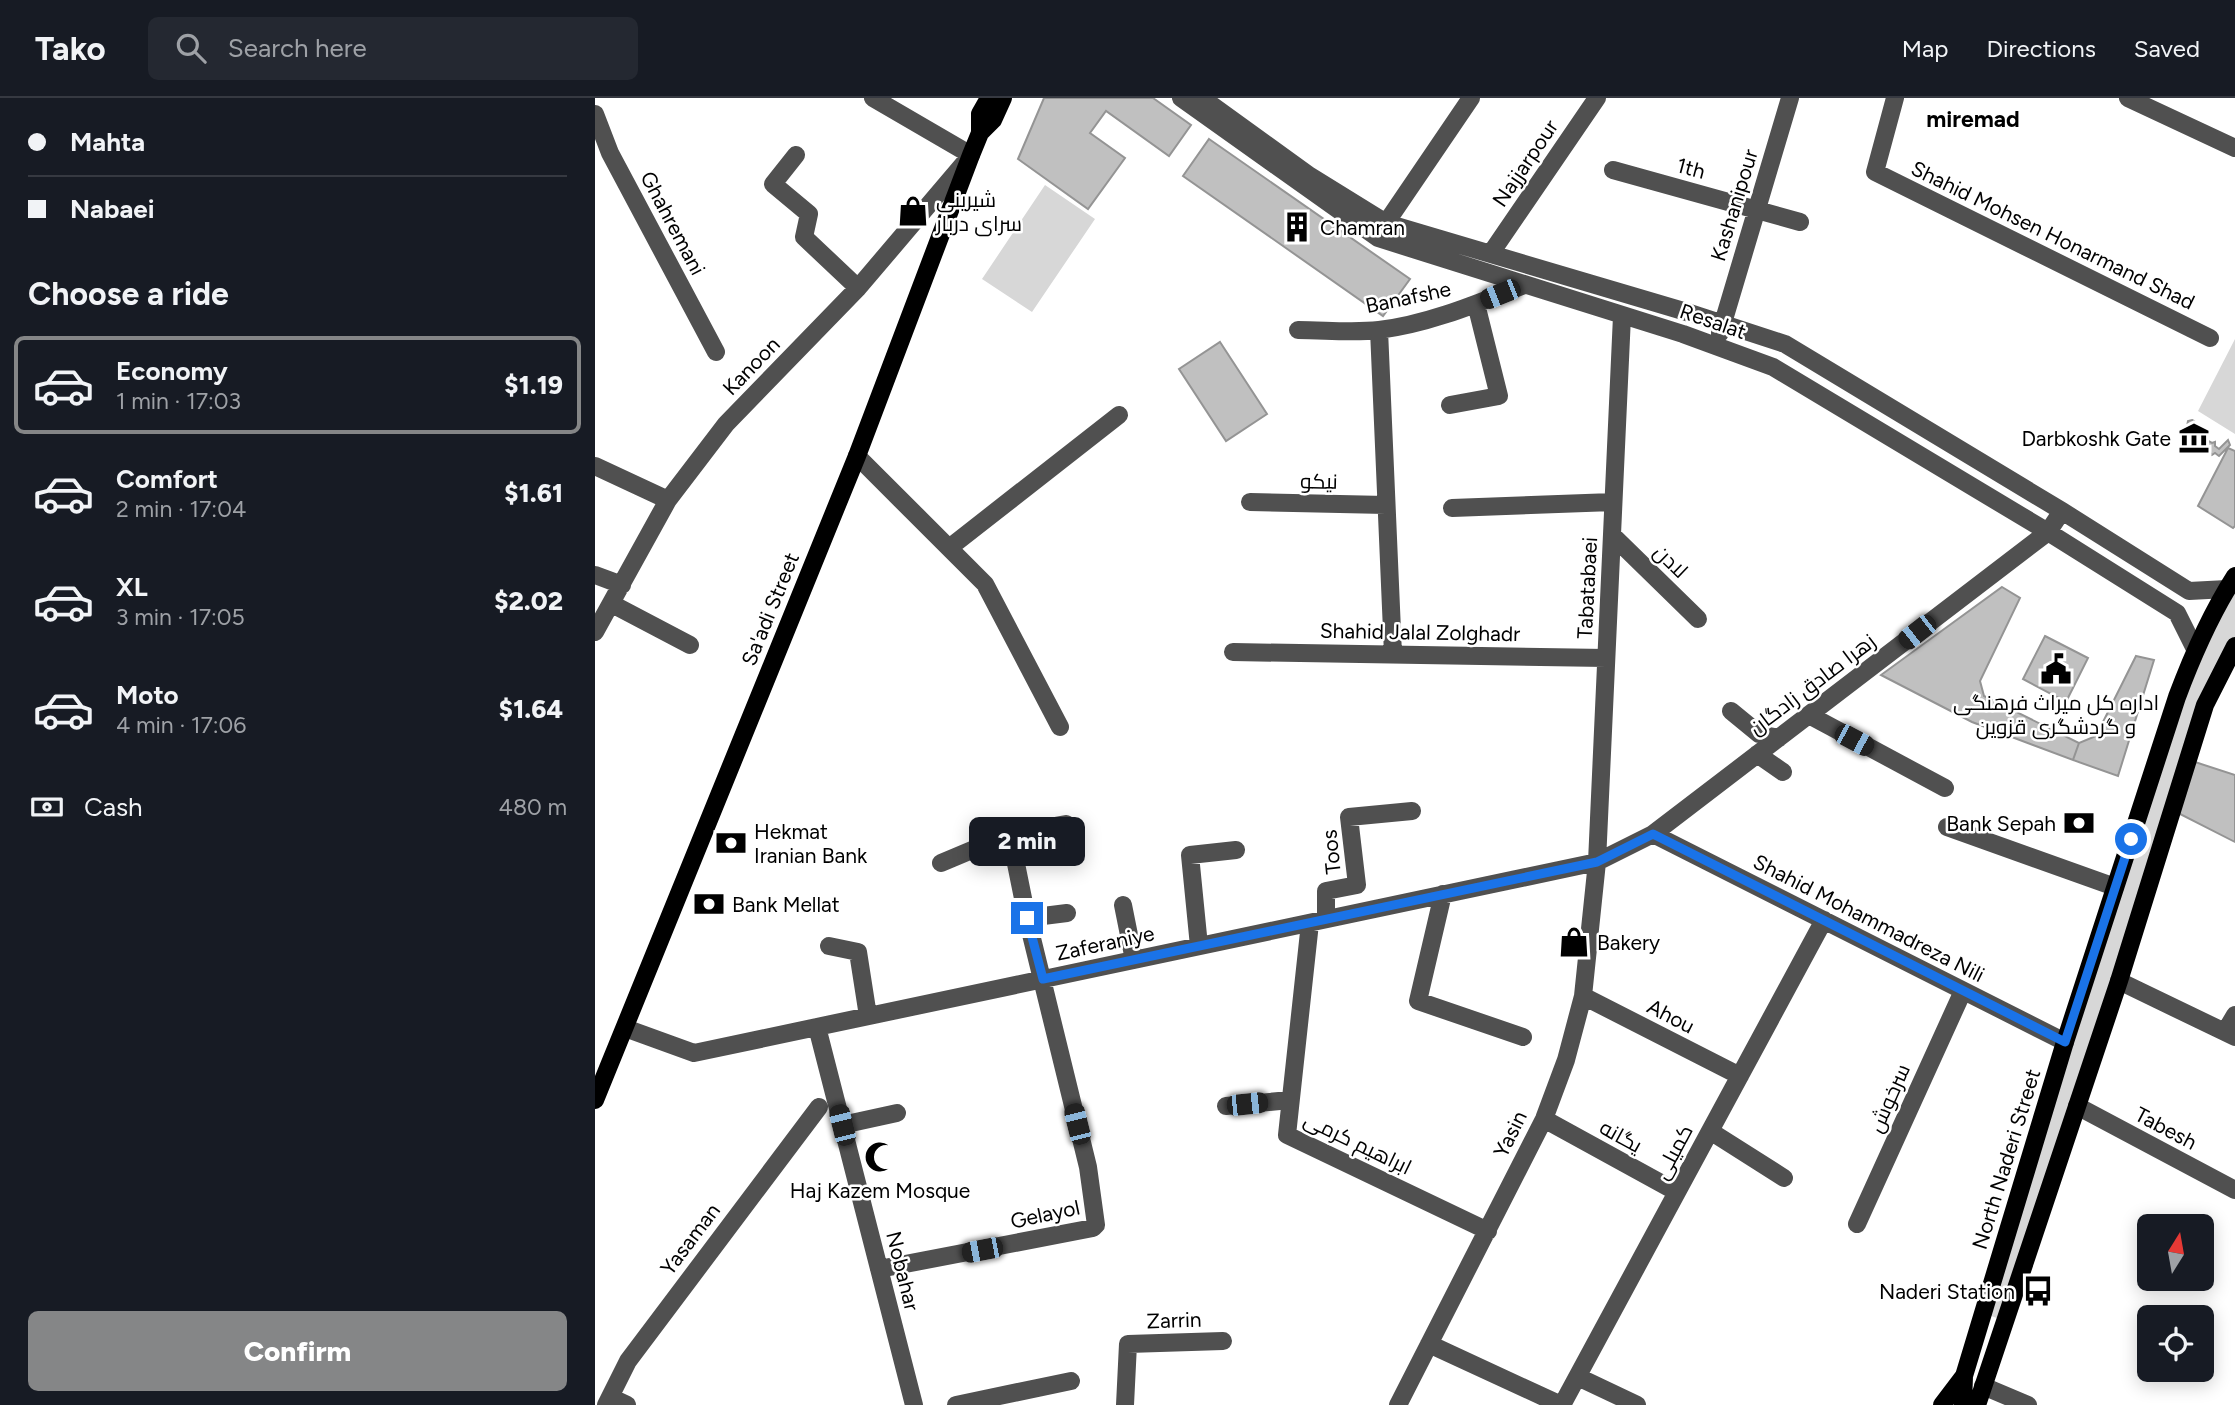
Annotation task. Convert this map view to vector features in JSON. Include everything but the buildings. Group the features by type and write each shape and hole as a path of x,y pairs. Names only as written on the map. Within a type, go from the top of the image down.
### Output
{"main road":[{"name":"Sa'adi Street","path":"981,133 981,114 989,98"},
{"name":"Sa'adi Street","path":"595,1100 857,456 971,155 1003,98"},
{"name":"North Naderi Street","path":"1963,1405 1964,1376 2115,887 2195,649 2231,582"},
{"path":"1980,1405 1983,1386 2119,981 2205,705 2235,646"},
{"path":"1942,1405 1964,1376"}],"street":[{"path":"873,98 971,155"},
{"name":"Resalat","path":"1181,98 1378,238 1716,345 1773,367 2177,613 2195,649"},
{"path":"1386,223 1471,98"},
{"name":"Najjarpour","path":"1491,253 1597,98"},
{"name":"Kashanipour","path":"1716,345 1790,98"},
{"name":"Shahid Mohsen Honarmand Shad","path":"1895,98 1875,172 2210,338"},
{"path":"2128,98 2235,148"},
{"name":"Resalat","path":"1205,99 1310,176 1386,223 1785,344 2189,591 2231,582"},
{"name":"Ghahremani","path":"595,114 610,153 716,352"},
{"path":"796,155 773,184 809,214 804,237 858,288"},
{"name":"Kanoon","path":"595,632 668,500 726,424 858,288 971,155"},
{"name":"1th","path":"1613,170 1800,222"},
{"name":"Banafshe","path":"1298,330 1379,330 1436,317 1524,285"},
{"path":"1450,405 1499,396 1476,304"},
{"name":"Tabatabaei","path":"1597,862 1622,316"},
{"path":"1379,330 1393,654"},
{"path":"949,548 1119,415"},
{"path":"857,456 985,584 1060,727"},
{"path":"595,466 668,500"},
{"name":"نیکو","path":"1250,502 1387,505"},
{"path":"1453,508 1613,502"},
{"name":"زهرا صادق زادگان","path":"1597,862 1653,834 2048,532 2062,511"},
{"name":"لادن","path":"1612,535 1698,619"},
{"path":"595,575 622,585"},
{"path":"612,604 690,645"},
{"name":"Shahid Jalal Zolghadr","path":"1233,652 1607,657"},
{"path":"1731,711 1759,733 1779,738"},
{"path":"1809,715 1945,788"},
{"path":"1757,754 1783,772"},
{"name":"Toos","path":"1318,921 1326,891 1357,885 1349,817 1412,811"},
{"path":"941,863 1010,834 1066,824"},
{"path":"1947,827 2115,887"},
{"path":"1010,834 1043,979"},
{"name":"Shahid Mohammadreza Nili","path":"1653,834 2065,1042"},
{"path":"1199,946 1190,855 1236,850"},
{"name":"Zaferaniye","path":"625,1028 694,1053 1597,862"},
{"name":"Yasin","path":"1398,1405 1544,1119 1566,1060 1583,996 1597,862"},
{"path":"1443,894 1417,1001 1523,1037"},
{"path":"1123,905 1133,960"},
{"path":"1027,918 1067,913"},
{"name":"کمیلی","path":"1562,1405 1823,920"},
{"name":"ابراهیم کرمی","path":"1318,921 1287,1135 1488,1231"},
{"path":"829,946 858,952 868,1017"},
{"name":"Gelayol","path":"879,1269 1060,1235 1096,1225 1088,1167 1043,979"},
{"path":"2119,981 2230,1034 2235,1015"},
{"name":"سرخوش","path":"1857,1224 1963,990"},
{"name":"Ahou","path":"1583,996 1740,1076"},
{"name":"Nobahar","path":"817,1027 914,1405"},
{"path":"1226,1106 1290,1100"},
{"name":"Tabesh","path":"2077,1106 2235,1190"},
{"name":"Yasaman","path":"608,1401 635,1351 819,1107"},
{"path":"842,1125 897,1114"},
{"name":"یگانه","path":"1544,1119 1677,1192"},
{"path":"1710,1131 1784,1178"},
{"name":"Zarrin","path":"1125,1405 1128,1344 1223,1341"},
{"path":"1429,1344 1562,1405"},
{"path":"1577,1377 1637,1405"},
{"path":"956,1405 1071,1381"},
{"path":"1983,1386 2028,1405"},
{"path":"608,1401 627,1405"}],"shaded area":[{"path":"1045,185 1095,219 1032,312 982,279"},
{"path":"2235,339 2235,434 2198,411"},
{"path":"2235,576 2235,646 2205,705 2005,1321 1983,1313 2177,697"}],"place":[{"name":"شیرینی سرای دربار","path":"913,211"},
{"name":"Chamran","path":"1297,227"},
{"name":"Darbkoshk Gate","path":"2194,438"},
{"name":"اداره کل میراث فرهنگی و گردشگری قزوین","path":"2056,669"},
{"name":"Bank Sepah","path":"2079,823"},
{"name":"Hekmat Iranian Bank","path":"731,843"},
{"name":"Bank Mellat","path":"709,904"},
{"name":"Bakery","path":"1574,942"},
{"name":"Haj Kazem Mosque","path":"880,1157"},
{"name":"Naderi Station","path":"2038,1291"}],"district":[{"name":"miremad","path":"1973,119"}],"route":[{"path":"1027,918 1043,979 1597,862 1653,834 2065,1042 2131,839"}]}
